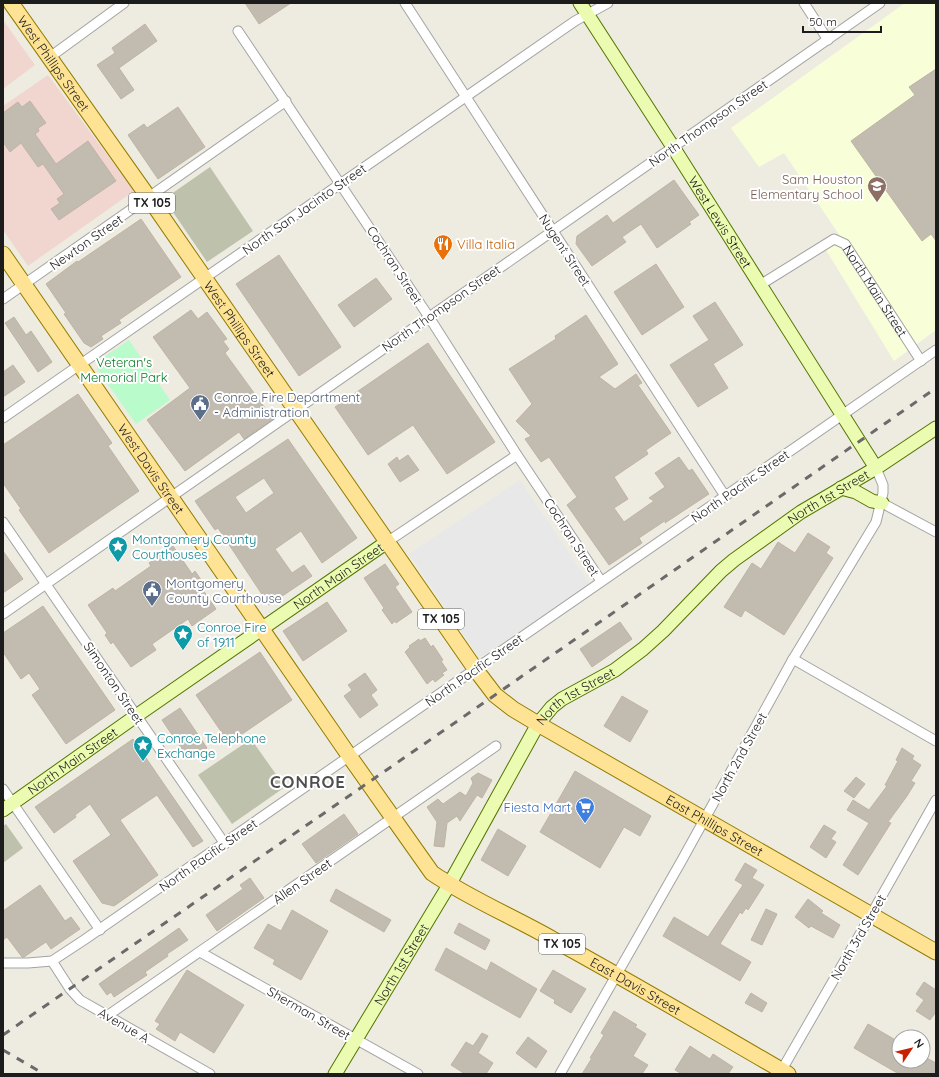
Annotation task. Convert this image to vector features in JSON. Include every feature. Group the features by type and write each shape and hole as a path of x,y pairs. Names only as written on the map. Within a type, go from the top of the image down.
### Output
{"main road":[{"name":"West Phillips Street","path":"14,5 476,670 495,695"},
{"name":"West Davis Street","path":"3,254 368,782"},
{"name":"East Phillips Street","path":"495,695 513,709 538,724 936,952"},
{"name":"East Davis Street","path":"368,782 432,873 449,885 532,927 617,975 783,1073"}],"street":[{"path":"50,57 124,3"},
{"name":"Nugent Street","path":"405,3 725,496"},
{"name":"West Lewis Street","path":"580,3 876,468"},
{"name":"North San Jacinto Street","path":"3,418 465,96 575,21 608,3"},
{"path":"804,3 828,40"},
{"name":"North Thompson Street","path":"3,614 880,3"},
{"name":"Cochran Street","path":"238,31 341,183 601,581"},
{"name":"Newton Street","path":"3,299 286,102"},
{"name":"North Main Street","path":"760,285 834,239 846,244 921,361"},
{"name":"North Pacific Street","path":"3,963 52,961 100,930 936,350"},
{"name":"North 1st Street","path":"335,1074 449,885 538,724 552,707 562,699 615,670 643,649 663,631 721,570 734,560 801,512 876,468 936,428"},
{"name":"North Main Street","path":"8,806 262,628 387,542 518,455"},
{"name":"North 2nd Street","path":"560,1074 705,819 793,659 876,522 882,503 883,485 876,468"},
{"path":"841,488 856,492 872,501 882,503 936,532"},
{"name":"Simonton Street","path":"3,522 225,844"},
{"path":"793,659 936,741"},
{"name":"Allen Street","path":"108,1016 496,746"},
{"path":"3,789 8,806 100,930"},
{"name":"North 3rd Street","path":"783,1073 936,800"},
{"name":"Sherman Street","path":"200,952 418,1074"},
{"name":"Avenue A","path":"52,961 70,989 80,1000 210,1074"}],"shaded area":[{"name":"Sam Houston Elementary School","path":"905,3 936,3 936,330 894,361 826,250 842,239 784,153 759,167 731,128"},
{"path":"3,20 35,65 3,89"},
{"path":"48,75 134,191 28,266 3,230 3,106"},
{"path":"210,167 253,231 207,262 164,199"},
{"path":"520,480 590,584 479,658 409,554"},
{"path":"251,739 285,787 232,824 198,775"},
{"path":"6,824 23,848 3,863 3,826"}],"green space":[{"name":"Veteran's Memorial Park","path":"129,340 170,400 136,424 97,369 98,361"}],"building":[{"path":"245,3 291,3 259,24"},
{"path":"145,24 157,41 119,68 134,90 121,99 97,65 115,53 112,48"},
{"path":"936,69 936,241 931,234 922,241 851,141 915,95 909,87"},
{"path":"30,101 46,123 38,128 39,131 35,134 56,164 88,141 116,181 59,220 51,209 60,203 57,199 64,194 43,164 38,167 21,143 10,152 3,142 3,113 18,102 22,107"},
{"path":"178,107 205,147 158,179 128,135 144,124 147,128"},
{"path":"674,180 699,215 689,222 691,224 657,248 641,224 622,237 626,242 592,266 576,244 577,236 607,215 613,223"},
{"path":"141,219 181,277 119,320 121,323 101,336 103,339 91,347 84,343 46,284 77,261 78,262"},
{"path":"279,255 341,347 299,376 236,284"},
{"path":"656,264 684,307 642,335 614,292"},
{"path":"376,278 392,299 354,327 338,305"},
{"path":"715,302 743,345 713,364 728,388 698,407 670,365 709,340 693,316"},
{"path":"191,310 198,319 207,312 227,339 223,341 229,349 225,353 273,419 244,439 239,432 185,471 147,420 190,388 153,337"},
{"path":"586,315 618,364 599,377 615,389 636,374 642,383 638,385 671,433 646,450 648,454 614,477 628,499 614,508 624,522 654,501 649,498 665,487 655,473 679,457 689,471 692,469 709,494 639,538 642,543 609,565 567,505 577,497 549,457 541,462 525,439 531,436 516,421 532,404 509,369 556,339 555,336"},
{"path":"14,317 26,335 31,331 52,362 38,372 5,323"},
{"path":"428,343 495,442 447,474 413,425 368,455 335,407"},
{"path":"13,365 25,382 3,397 3,372"},
{"path":"78,394 112,443 108,446 139,491 49,553 19,510 21,509 3,483 3,445"},
{"path":"288,439 357,538 322,563 301,531 275,549 292,573 304,565 312,576 269,605 218,528 215,530 195,501","holes":["264,478 274,493 246,513 235,497"]},
{"path":"408,455 419,470 400,482 388,464 397,457 399,461"},
{"path":"808,533 830,547 826,553 833,558 784,635 745,610 741,617 724,607 752,563 761,569 778,542 795,553"},
{"name":"Montgomery County Courthouse","path":"173,546 192,574 195,571 206,587 203,590 216,609 192,626 188,619 152,644 156,650 131,667 113,642 111,644 105,635 107,633 88,605 113,588 115,591 151,566 149,563"},
{"path":"3,551 23,579 3,593"},
{"path":"385,564 399,584 395,587 412,612 396,623 395,621 392,624 382,610 384,608 364,578"},
{"path":"327,602 347,631 303,661 283,631"},
{"path":"43,606 115,710 66,744 32,695 40,689 29,673 21,679 3,652 3,633"},
{"path":"620,622 632,639 592,667 580,649"},
{"path":"425,638 431,647 433,645 443,660 441,661 447,670 442,673 444,675 435,682 433,679 427,684 405,652 410,647 409,646 419,639 420,641"},
{"path":"260,652 292,700 229,743 196,695"},
{"path":"365,673 377,690 371,695 378,705 360,718 344,696 352,690 348,685"},
{"path":"622,696 648,711 630,742 604,726"},
{"path":"180,708 207,748 189,760 162,720"},
{"path":"133,739 203,841 193,847 157,795 120,820 158,875 114,906 102,903 73,861 111,835 90,804 75,815 76,817 54,833 35,807"},
{"path":"902,748 914,756 912,759 921,765 911,781 915,783 888,822 891,823 858,875 843,865 869,823 847,810 853,800 869,810 887,786 885,785 898,761 896,760"},
{"path":"575,771 651,816 640,836 624,827 600,868 540,832"},
{"path":"478,773 492,780 482,798 477,795 460,821 457,816 447,823 444,847 434,846 437,822 427,807 438,799 443,804 460,792 466,796 473,783 471,778"},
{"path":"856,777 865,784 854,798 844,791"},
{"path":"344,814 358,834 316,863 302,844"},
{"path":"824,825 836,832 831,839 836,842 826,858 810,847"},
{"path":"498,829 526,846 508,876 481,860"},
{"path":"745,863 757,870 752,878 764,885 748,910 746,908 742,914 740,912 720,944 751,962 740,981 663,936 674,917 708,937 743,885 735,880"},
{"path":"250,878 264,898 217,931 206,915 243,889 240,885"},
{"path":"40,885 65,921 71,917 80,929 51,949 46,942 22,957 7,937 3,940 3,911"},
{"path":"336,889 391,920 384,932 330,901"},
{"path":"808,899 823,911 821,913 840,925 833,938 811,926 809,928 795,917"},
{"path":"766,909 777,914 762,945 751,940"},
{"path":"292,910 328,931 301,980 273,964 275,960 254,948 268,924 281,931"},
{"path":"459,923 490,940 485,950 454,933"},
{"path":"179,928 188,940 167,954 168,956 145,972 147,975 114,997 111,992 107,995 99,984"},
{"path":"446,948 487,971 491,962 537,989 520,1018 435,970"},
{"path":"187,970 244,1005 214,1053 180,1032 175,1041 156,1029 160,1024 155,1021"},
{"path":"553,970 586,989 571,1013 554,1003 555,1000 540,991"},
{"path":"924,982 936,990 936,1012 930,1020 916,1011 924,1000 916,994"},
{"path":"751,993 767,1003 762,1012 745,1003"},
{"path":"614,1011 637,1025 635,1027 646,1034 633,1056 648,1065 642,1074 582,1074 604,1035 601,1033"},
{"path":"868,1024 891,1037 891,1069 931,1069 931,1060 936,1063 936,1074 899,1074 854,1048"},
{"path":"482,1033 488,1036 478,1053 493,1063 486,1074 465,1074 451,1065 466,1042 473,1046"},
{"path":"528,1037 547,1051 536,1068 516,1053"},
{"path":"690,1046 710,1059 713,1054 733,1067 728,1074 682,1074 675,1070"}],"railway":[{"path":"3,1035 936,388"},
{"path":"3,1050 44,1074"}],"place":[{"name":"Sam Houston Elementary School","path":"877,203"},
{"name":"Villa Italia","path":"443,261"},
{"name":"Conroe Fire Department - Administration","path":"200,421"},
{"name":"Montgomery County Courthouses","path":"118,563"},
{"name":"Montgomery County Courthouse","path":"152,607"},
{"name":"Conroe Fire of 1911","path":"183,651"},
{"name":"Conroe Telephone Exchange","path":"143,762"},
{"name":"Fiesta Mart","path":"585,824"}],"district":[{"name":"CONROE","path":"308,782"}]}
